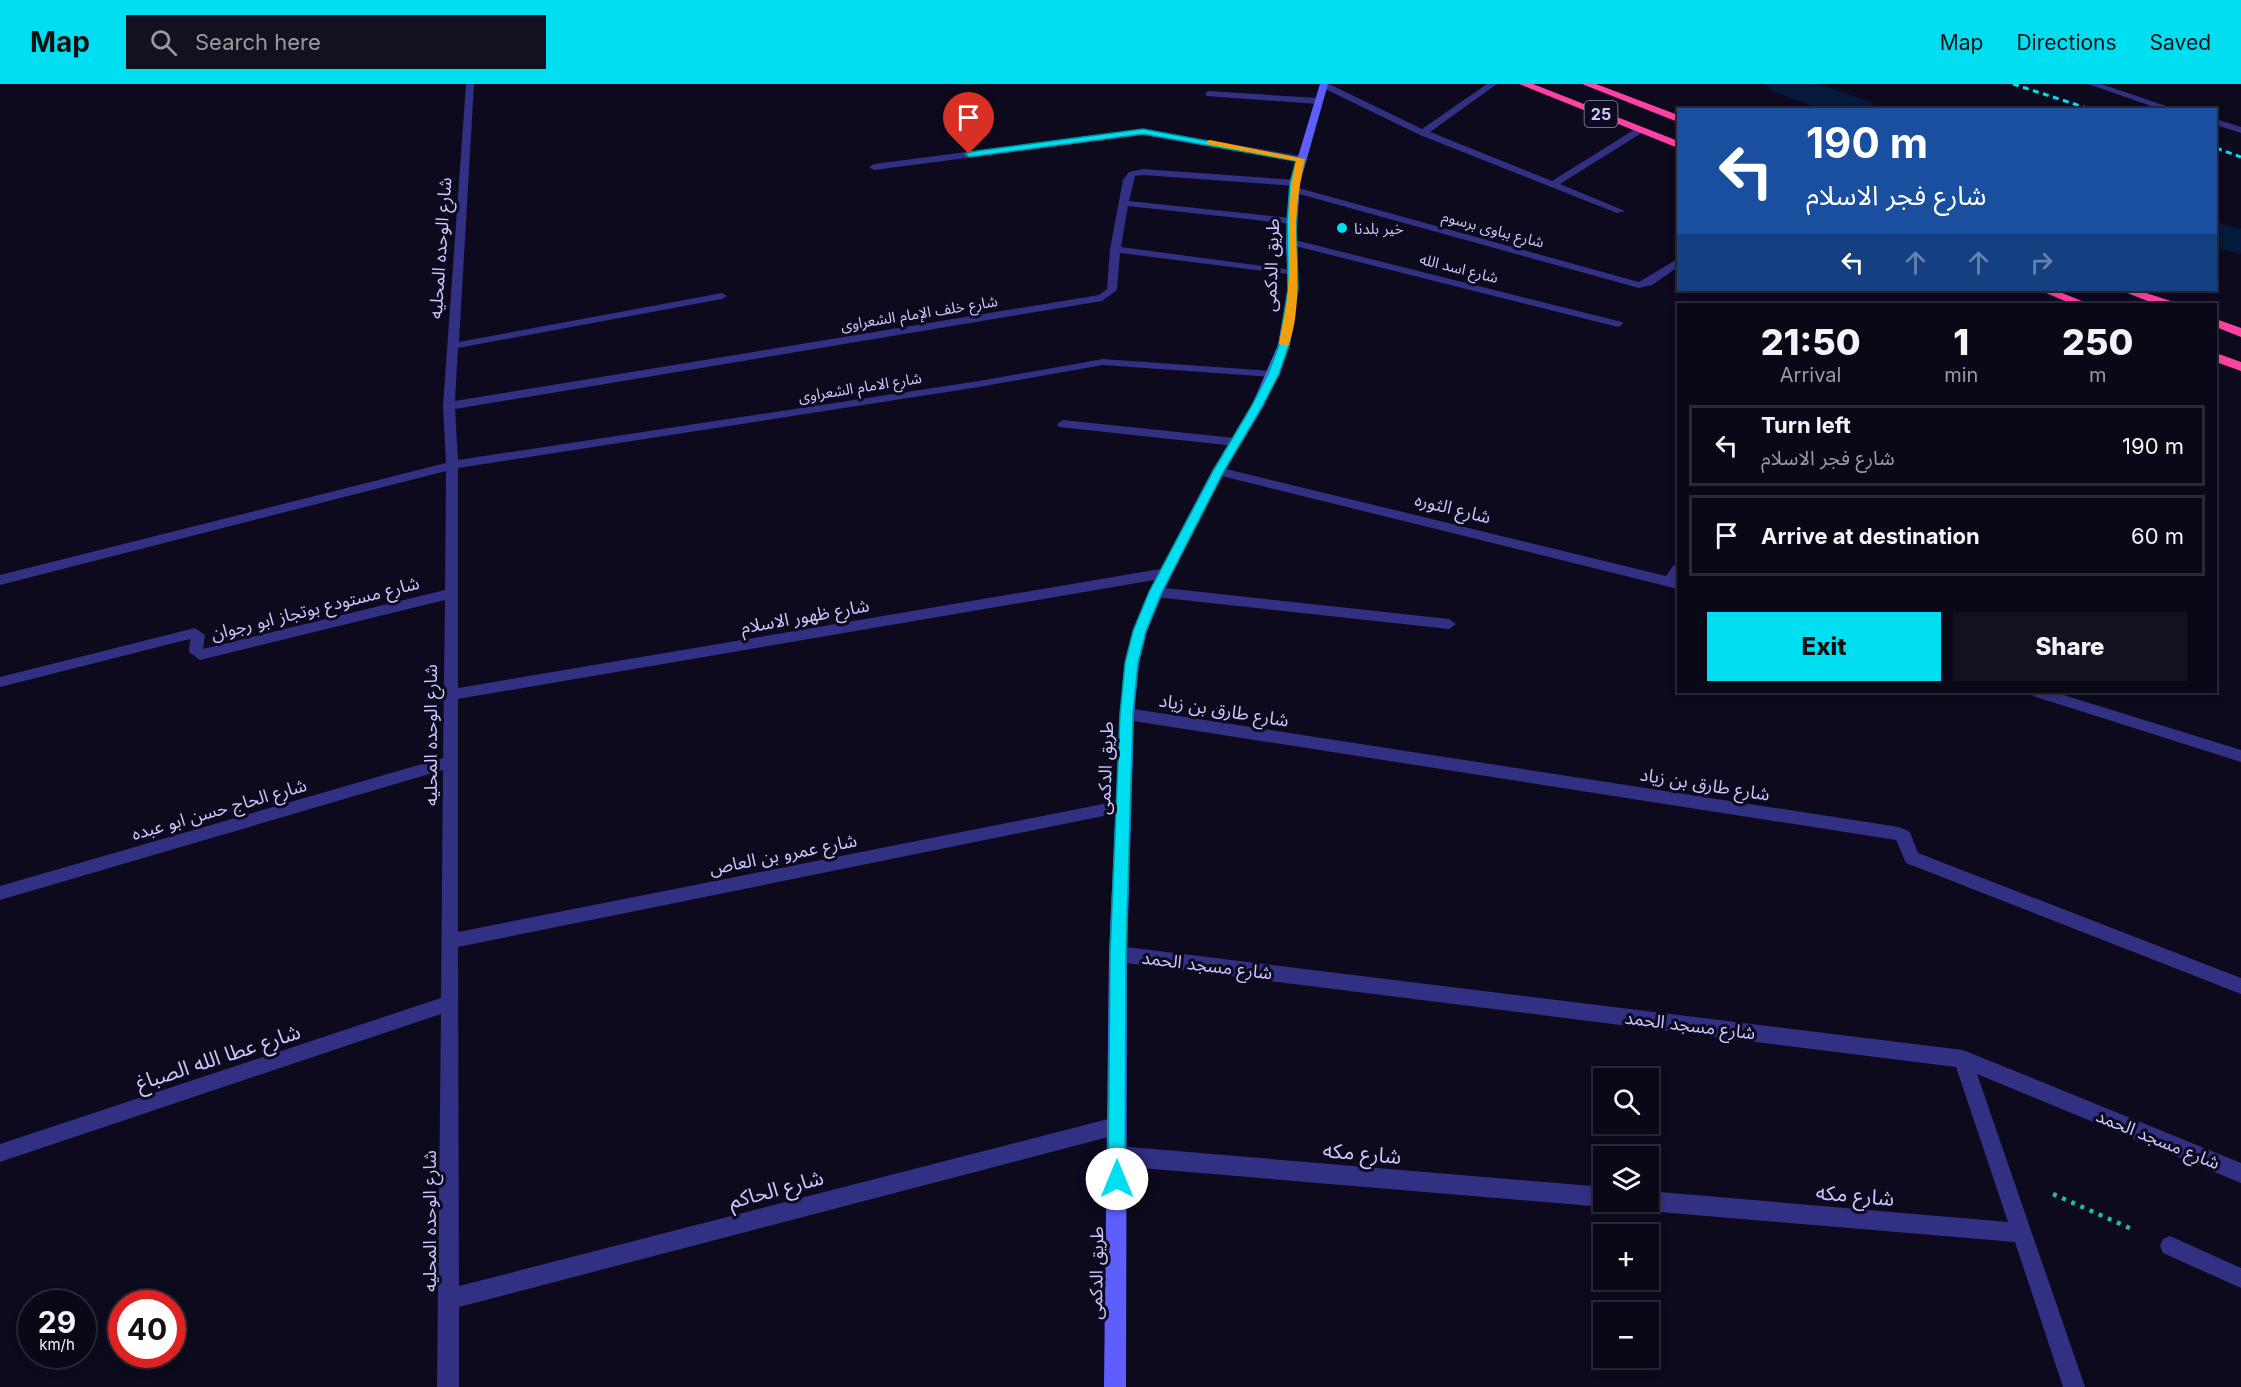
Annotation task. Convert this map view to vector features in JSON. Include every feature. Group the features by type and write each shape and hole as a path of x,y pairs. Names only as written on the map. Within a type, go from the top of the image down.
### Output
{"highway":[{"name":"25","path":"1524,84 1677,145"},
{"name":"25","path":"1587,84 1677,119"},
{"path":"2048,291 2080,303"},
{"path":"2130,291 2163,303"},
{"path":"2217,323 2241,333"},
{"path":"2217,357 2241,367"}],"street":[{"name":"شارع الوحده المحليه","path":"448,1387 452,465 449,406 470,84"},
{"path":"1423,133 1493,84"},
{"path":"2092,84 2168,108"},
{"path":"1324,85 1423,133 1620,211"},
{"name":"طريق الدكمى","path":"1115,1387 1118,954 1126,714 1134,652 1155,592 1218,471 1257,407 1274,374 1284,345 1290,316 1291,242 1295,186 1324,85"},
{"path":"1209,94 1318,102"},
{"path":"2217,122 2241,130"},
{"path":"1553,184 1640,130"},
{"path":"874,167 1143,132 1301,159"},
{"name":"شارع خلف الإمام الشعراوى","path":"449,406 1102,298 1112,290 1115,249 1128,180 1132,174 1137,172 1295,186"},
{"name":"شارع بباوى برسوم","path":"1295,186 1639,285 1648,283 1677,263"},
{"path":"1125,203 1292,222"},
{"name":"شارع اسد الله","path":"1291,242 1618,324"},
{"path":"1115,249 1292,273"},
{"path":"453,346 722,296"},
{"name":"شارع الامام الشعراوى","path":"0,580 452,465 979,384 1103,362 1274,374"},
{"path":"1063,424 1235,441"},
{"name":"شارع الثوره","path":"1218,471 1674,583"},
{"name":"شارع ظهور الاسلام","path":"450,695 1166,573"},
{"path":"1155,592 1449,624"},
{"name":"شارع مستودع بوتجاز ابو رجوان","path":"0,682 195,633 198,635 196,652 200,655 450,594"},
{"path":"2041,693 2241,756"},
{"name":"شارع طارق بن زياد","path":"1126,714 1899,834 1904,837 1908,853 1912,858 2241,986"},
{"name":"شارع الحاج حسن ابو عبده","path":"0,893 449,762"},
{"name":"شارع عمرو بن العاص","path":"450,941 1123,806"},
{"name":"شارع مسجد الحمد","path":"1118,954 1963,1059 2241,1173"},
{"name":"شارع عطا الله الصباغ","path":"0,1153 450,1004"},
{"path":"1963,1059 2074,1387"},
{"name":"شارع الحاكم","path":"449,1299 1116,1126"},
{"name":"شارع مكه","path":"1117,1156 1593,1196"},
{"name":"شارع مكه","path":"1659,1202 2021,1233"},
{"path":"2170,1246 2241,1278"}],"path":[{"path":"2000,1171 2170,1246"}],"waterway":[{"path":"1784,84 1852,108"},
{"path":"2217,234 2241,242"}],"railway":[{"path":"2013,84 2087,108"},
{"path":"2217,148 2241,157"}],"slow traffic":[{"path":"1210,143 1301,159 1295,183 1292,222 1293,289 1284,344"}],"place":[{"name":"خير بلدنا","path":"1342,228"}],"route":[{"path":"969,154 1135,132 1152,132 1301,159 1295,183 1292,222 1293,289 1284,345 1274,374 1257,407 1218,471 1155,592 1140,631 1132,663 1126,714 1118,954 1117,1179"}]}
